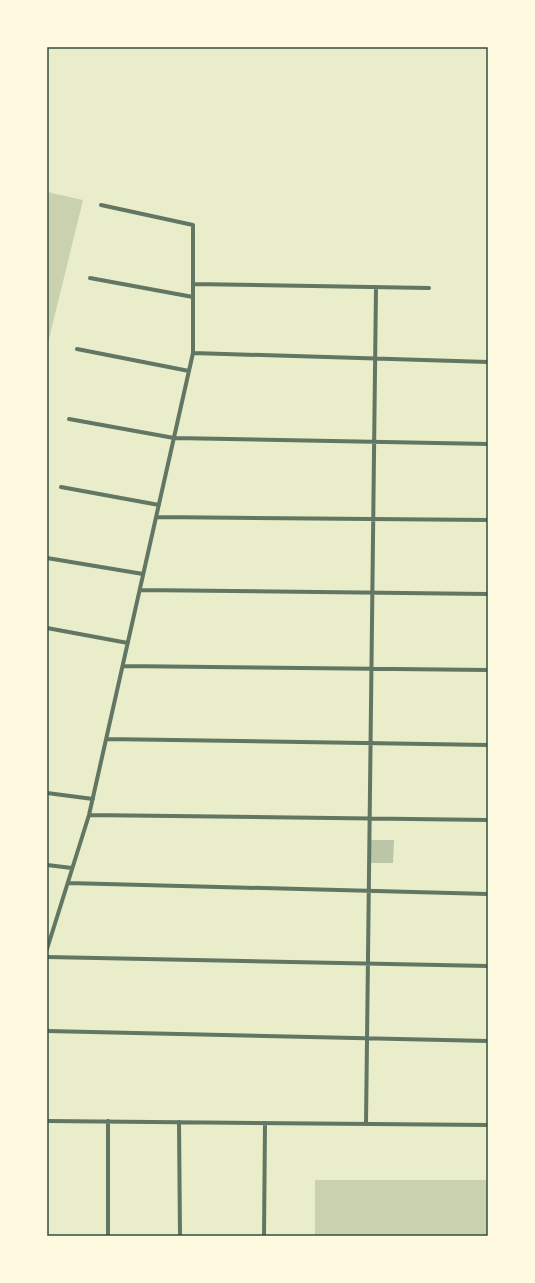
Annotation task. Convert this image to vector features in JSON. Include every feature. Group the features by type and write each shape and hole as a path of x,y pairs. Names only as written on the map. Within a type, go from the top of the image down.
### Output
{"street":[{"path":"47,949 49,934 68,883 93,799 193,353 193,225 101,205"},
{"path":"90,278 193,297"},
{"path":"193,284 429,288"},
{"path":"366,1124 376,287"},
{"path":"77,350 189,371"},
{"path":"193,353 488,362"},
{"path":"69,419 174,438 488,444"},
{"path":"61,487 159,505"},
{"path":"156,516 488,520"},
{"path":"47,558 143,574"},
{"path":"140,590 488,594"},
{"path":"47,628 128,642"},
{"path":"123,666 488,670"},
{"path":"106,739 488,745"},
{"path":"47,793 93,799"},
{"path":"89,815 488,820"},
{"path":"47,865 72,868"},
{"path":"68,883 488,894"},
{"path":"47,958 488,966"},
{"path":"47,1032 488,1041"},
{"path":"47,1120 488,1125"},
{"path":"108,1121 108,1236"},
{"path":"179,1122 180,1236"},
{"path":"264,1236 265,1123"}],"green space":[{"path":"47,192 83,200 47,347"},
{"path":"315,1180 488,1180 488,1236 315,1236"}],"building":[{"path":"370,840 394,840 393,863 370,863"}]}
